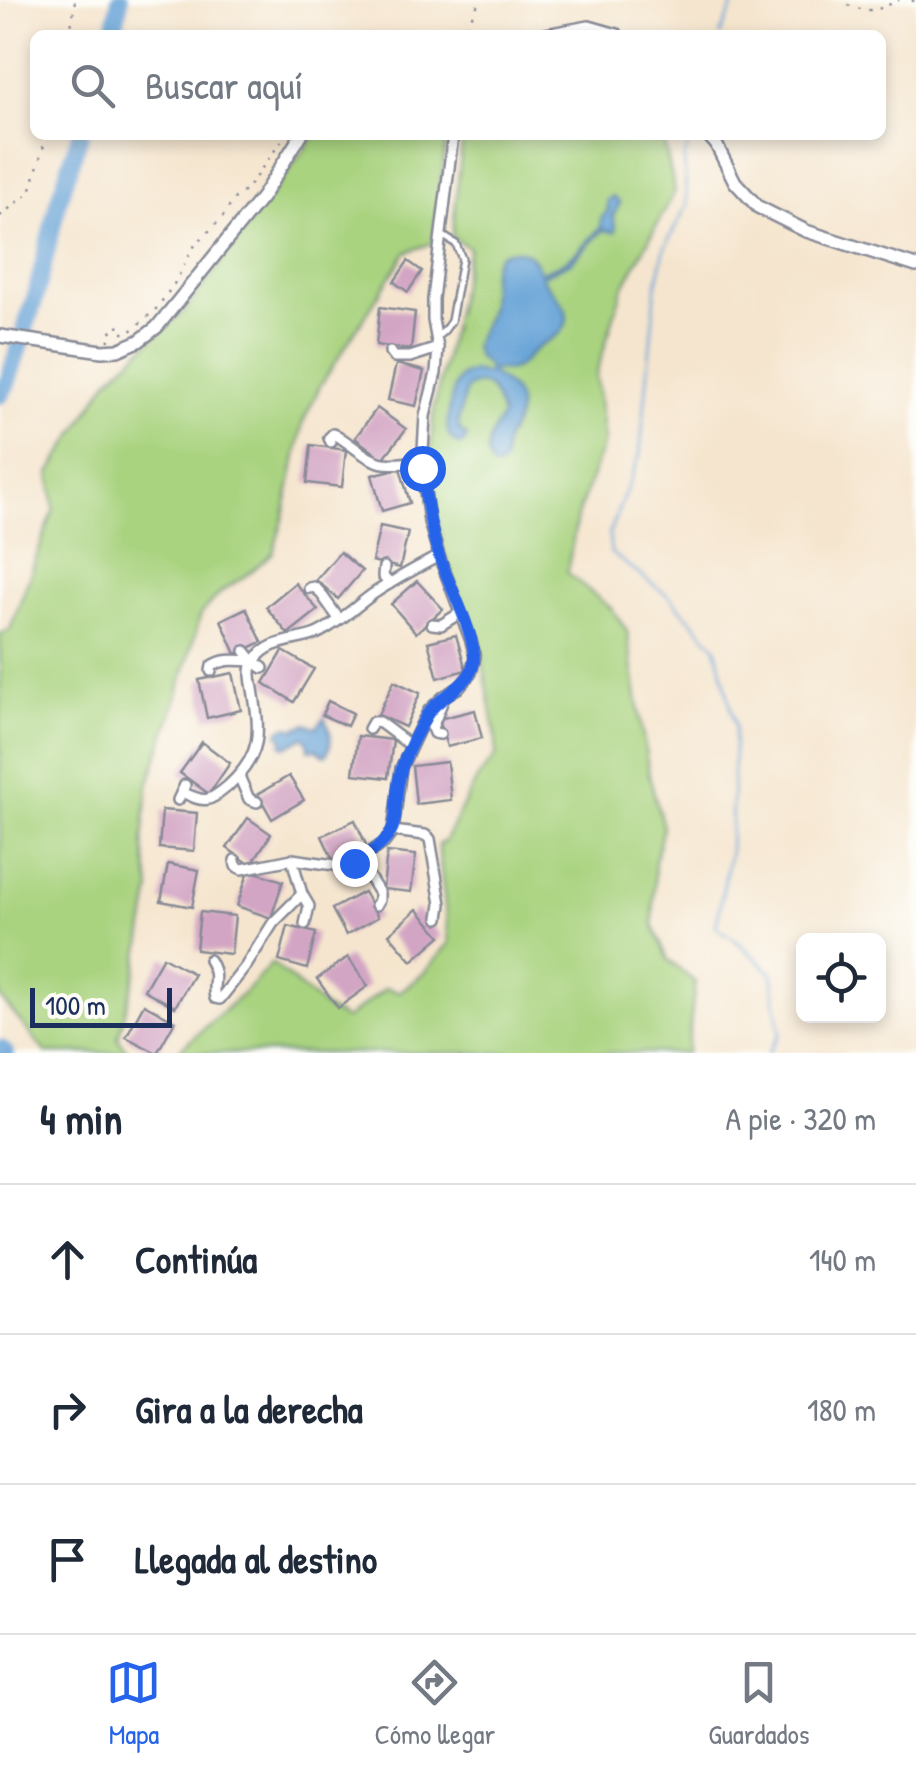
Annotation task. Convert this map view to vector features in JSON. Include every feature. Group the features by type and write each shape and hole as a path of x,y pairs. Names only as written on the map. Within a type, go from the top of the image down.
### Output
{"street":[{"path":"573,30 600,30"},
{"path":"0,336 86,350 118,350 149,335 262,196 298,140"},
{"path":"235,860 236,866 242,868 292,859 336,865 359,861 384,843 393,831 403,792 401,768 429,710 471,673 474,657 429,522 423,460 425,416 436,373 433,298 452,140"},
{"path":"712,140 735,182 758,207 806,231 916,266"},
{"path":"390,352 394,358 404,359 437,342"},
{"path":"330,442 333,434 381,467 423,460"},
{"path":"182,792 207,800 240,776 250,762 257,746 258,725 250,668 269,646 322,632 388,584 439,556"},
{"path":"384,567 388,584"},
{"path":"316,589 339,618"},
{"path":"432,624 442,625 460,613"},
{"path":"245,651 264,668"},
{"path":"211,671 219,662 254,661"},
{"path":"440,734 432,728 435,714 449,693 450,677"},
{"path":"370,729 374,721 385,724 411,746"},
{"path":"240,776 250,798 257,802"},
{"path":"393,831 430,839 442,904 438,918"},
{"path":"292,859 309,906 306,924"},
{"path":"359,861 380,894 376,905"},
{"path":"209,960 216,976 214,995 220,999 246,966 272,922 302,894"}],"lane":[{"path":"437,342 451,321 462,259 459,248 442,235"}],"path":[{"path":"71,30 75,0"},
{"path":"465,30 480,0"},
{"path":"848,5 880,10 899,0"},
{"path":"0,216 30,192 46,140"},
{"path":"101,344 109,341 108,334 118,325 119,334 129,332 157,308 195,244 246,190 282,140"}],"green space":[{"path":"311,140 446,140 433,243 406,252 320,386 303,422 273,553 222,591 201,614 148,785 143,842 151,889 137,968 118,1038 128,1053 46,1053 0,997 0,634 10,630 54,509 50,473 108,380 188,307"},
{"path":"462,140 663,140 675,191 622,290 596,375 604,441 577,517 567,573 612,609 627,631 649,775 663,827 655,861 653,924 668,960 695,982 687,1053 176,1053 272,963 325,1008 346,1019 386,988 399,992 423,974 449,943 438,844 444,842 477,779 496,756 482,658 443,551 429,464 434,408 469,248 452,237"}],"water":[{"path":"613,197 620,203 613,216 615,232 603,230 571,262 541,276 564,306 564,329 518,367 494,369 491,374 513,391 519,410 505,442 503,463 493,467 488,448 502,416 487,386 466,389 458,422 460,431 467,436 464,443 459,445 452,440 448,427 458,380 473,371 486,374 489,367 477,357 474,347 489,311 494,262 507,251 519,251 533,258 540,272 559,264 601,227 601,219 608,210 607,200"},
{"path":"324,718 330,736 327,754 309,750 304,737 286,747 282,745 280,730 306,724 317,727"}],"building":[{"path":"408,261 422,271 408,292 394,282"},
{"path":"380,307 415,312 411,350 376,345"},
{"path":"396,364 424,371 416,406 388,400"},
{"path":"377,408 406,429 383,459 355,438"},
{"path":"311,445 346,450 342,487 307,483"},
{"path":"400,468 410,503 382,511 372,475"},
{"path":"380,526 408,532 400,568 372,561"},
{"path":"340,552 362,571 338,599 316,580"},
{"path":"417,581 443,609 416,633 391,604"},
{"path":"295,583 318,610 288,634 266,607"},
{"path":"246,608 262,642 236,654 221,620"},
{"path":"456,635 466,670 438,678 428,642"},
{"path":"283,651 314,669 294,702 264,683"},
{"path":"233,673 241,710 207,718 199,680"},
{"path":"394,681 420,693 405,727 378,715"},
{"path":"328,701 353,713 347,726 322,715"},
{"path":"475,710 482,738 447,747 439,719"},
{"path":"358,736 393,740 388,778 353,774"},
{"path":"202,742 230,763 209,794 180,773"},
{"path":"447,762 451,800 416,804 412,766"},
{"path":"289,776 304,800 272,819 258,794"},
{"path":"162,810 197,813 194,851 159,848"},
{"path":"248,818 271,834 251,865 227,848"},
{"path":"355,820 367,847 334,862 322,836"},
{"path":"387,852 416,855 411,892 383,889"},
{"path":"168,864 199,870 192,907 161,901"},
{"path":"249,870 283,881 271,918 237,906"},
{"path":"364,892 378,917 346,935 332,909"},
{"path":"417,909 441,936 412,961 389,934"},
{"path":"200,912 235,916 231,954 196,950"},
{"path":"288,926 316,933 307,969 279,961"},
{"path":"163,957 194,974 175,1007 144,990"},
{"path":"348,957 368,986 338,1008 317,979"},
{"path":"144,1004 175,1021 157,1053 126,1037"}],"waterway":[{"path":"114,30 120,0"},
{"path":"722,30 736,0"},
{"path":"0,395 36,295 58,202 78,140"},
{"path":"690,140 684,160 687,205 665,247 656,287 640,455 609,534 611,553 670,597 716,647 735,725 730,851 716,927 772,973 780,1034 768,1053"},
{"path":"0,1048 5,1053"}],"route":[{"path":"354,863 384,843 393,831 401,768 411,746 429,710 460,687 471,673 474,657 429,522 422,468"}]}
